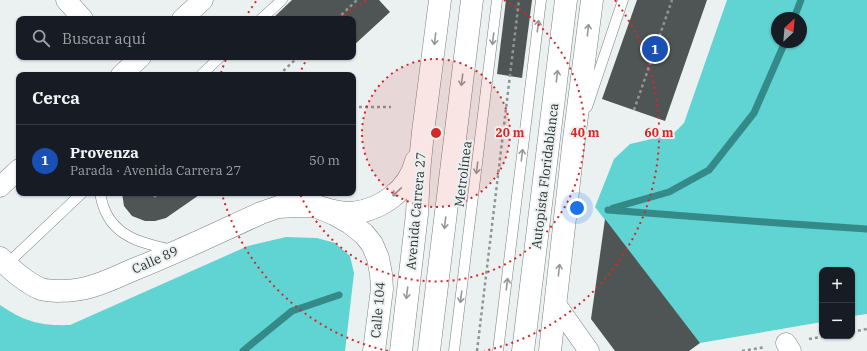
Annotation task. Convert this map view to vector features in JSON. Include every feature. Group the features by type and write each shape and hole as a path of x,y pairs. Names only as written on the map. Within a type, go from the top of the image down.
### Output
{"main road":[{"name":"Avenida Carrera 27","path":"401,351 417,214 423,132 440,0"},
{"path":"429,351 472,0"},
{"name":"Autopista Floridablanca","path":"523,351 566,0"},
{"path":"550,351 573,147 592,0"},
{"path":"315,206 351,213 369,209 386,202 400,190 411,176 416,163 423,132"},
{"name":"Calle 89","path":"3,261 23,278 42,289 63,292 80,290 154,262 261,212 278,207 315,206"},
{"name":"Calle 104","path":"315,206 350,223 364,234 372,244 378,258 382,289 374,351"}],"street":[{"path":"66,0 80,16"},
{"path":"185,16 203,0"},
{"path":"0,187 16,172"},
{"path":"555,303 589,351"}],"lane":[{"path":"264,16 282,0"},
{"name":"Metrolínea","path":"454,351 497,0"},
{"path":"498,351 541,0"},
{"path":"573,147 623,0"},
{"path":"204,72 217,60"},
{"path":"3,261 79,196"},
{"path":"101,196 105,211 111,222 118,229 141,242 177,251"}],"path":[{"path":"340,16 357,0"},
{"path":"477,351 519,0"},
{"path":"634,110 672,0"},
{"path":"282,72 295,60"},
{"path":"356,106 391,107"},
{"path":"855,331 867,329"}],"shaded area":[{"path":"727,0 867,0 867,314 855,316 855,267 819,267 819,323 700,343 595,207 614,159 630,144 671,136 684,123"},
{"path":"286,237 317,238 335,243 350,256 354,273 345,351 0,351 0,305 25,319 34,322 50,325 70,325 248,246"}],"building":[{"path":"292,0 379,0 390,12 356,43 356,16 275,16"},
{"path":"506,0 532,0 522,78 497,74"},
{"path":"637,0 707,0 665,121 602,99"},
{"path":"122,196 198,196 166,218 155,221 145,221 132,216 124,206"},
{"path":"605,219 700,343 689,351 615,351 591,319"}],"waterway":[{"path":"796,12 801,0"},
{"path":"613,208 669,192 709,170 754,113 782,48"},
{"path":"608,210 867,229"},
{"path":"243,351 292,311 339,295"}],"place":[{"name":"Provenza","path":"655,49"}]}
